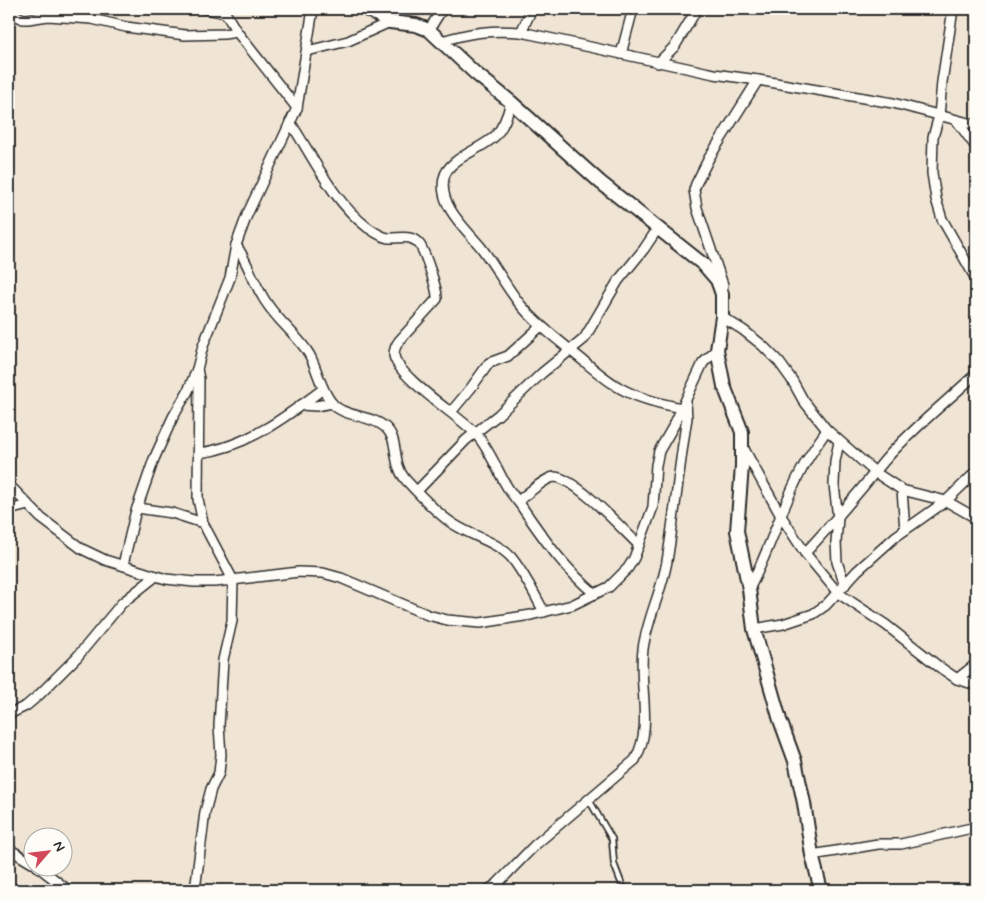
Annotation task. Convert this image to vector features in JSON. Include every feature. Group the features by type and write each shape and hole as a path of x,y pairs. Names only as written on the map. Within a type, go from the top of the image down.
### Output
{"street":[{"path":"9,9 23,19 48,16 92,19 126,27 185,35 237,32"},
{"path":"206,9 224,11 237,32 297,108"},
{"path":"123,565 137,508 154,459 197,369 203,346 230,278 236,245 261,182 297,108 313,9"},
{"path":"366,9 390,22 416,25 429,30 475,73 511,102 600,182 704,265 717,280 722,294"},
{"path":"429,30 442,9"},
{"path":"521,32 532,9"},
{"path":"620,54 633,9"},
{"path":"658,63 675,46 697,9"},
{"path":"953,9 939,116 933,137 932,173 936,199 942,219 976,279"},
{"path":"307,51 348,42 390,22"},
{"path":"442,41 472,32 521,32 714,74 893,103 976,125"},
{"path":"758,80 709,158 694,190 697,208 723,284 722,317 717,350 724,386 740,425 742,446 738,531 749,589 754,629 780,720 795,761 812,855 821,890"},
{"path":"511,102 501,129 495,137 450,165 444,178 443,186 452,212 482,248 518,302 541,326 571,351 620,388 653,402 684,404"},
{"path":"957,120 976,147"},
{"path":"290,122 339,200 353,214 379,234 390,238 409,238 417,242 421,248 438,294 437,300 399,341 395,348 394,356 398,365 434,400 475,433 507,488 566,567 595,594"},
{"path":"417,491 451,454 584,338 618,281 658,228"},
{"path":"236,245 249,266 267,304 310,355 323,389 332,403 348,412 374,420 388,430 392,437 398,469 417,491 453,524 490,543 510,556 544,612"},
{"path":"722,317 743,330 779,362 803,400 827,430 876,473 902,490 946,501 976,518"},
{"path":"451,412 472,388 489,363 508,356 541,326"},
{"path":"9,485 41,518 82,549 105,560 166,579 214,582 299,572 323,574 341,578 428,615 447,620 480,622 544,612 572,605 609,587 621,576 634,558 653,507 657,457 703,364 717,350"},
{"path":"195,890 205,812 211,789 218,773 221,756 220,726 223,660 232,621 233,580 203,523 198,498 199,379 197,369"},
{"path":"805,553 838,518 885,460 976,374"},
{"path":"199,453 230,446 259,432 301,406 323,389"},
{"path":"301,406 332,403"},
{"path":"488,890 497,884 535,845 635,760 641,750 645,732 641,676 643,648 667,562 687,418 684,404"},
{"path":"749,589 768,551 802,467 827,430"},
{"path":"840,442 835,461 834,485 838,518 837,562 845,585"},
{"path":"742,446 781,516 805,553 838,593 886,625 957,679 976,685"},
{"path":"754,629 783,624 812,614 838,593 857,571 905,530 946,501 976,472"},
{"path":"518,501 551,478 560,478 593,500 639,545"},
{"path":"902,490 905,530"},
{"path":"9,510 28,505"},
{"path":"137,508 172,513 203,523"},
{"path":"9,714 26,706 39,694 77,656 122,603 156,576"},
{"path":"957,679 976,664"},
{"path":"812,855 878,844 901,844 976,827"},
{"path":"9,849 22,857"},
{"path":"50,876 68,890"}],"lane":[{"path":"589,800 612,839 614,864 624,890"}]}
